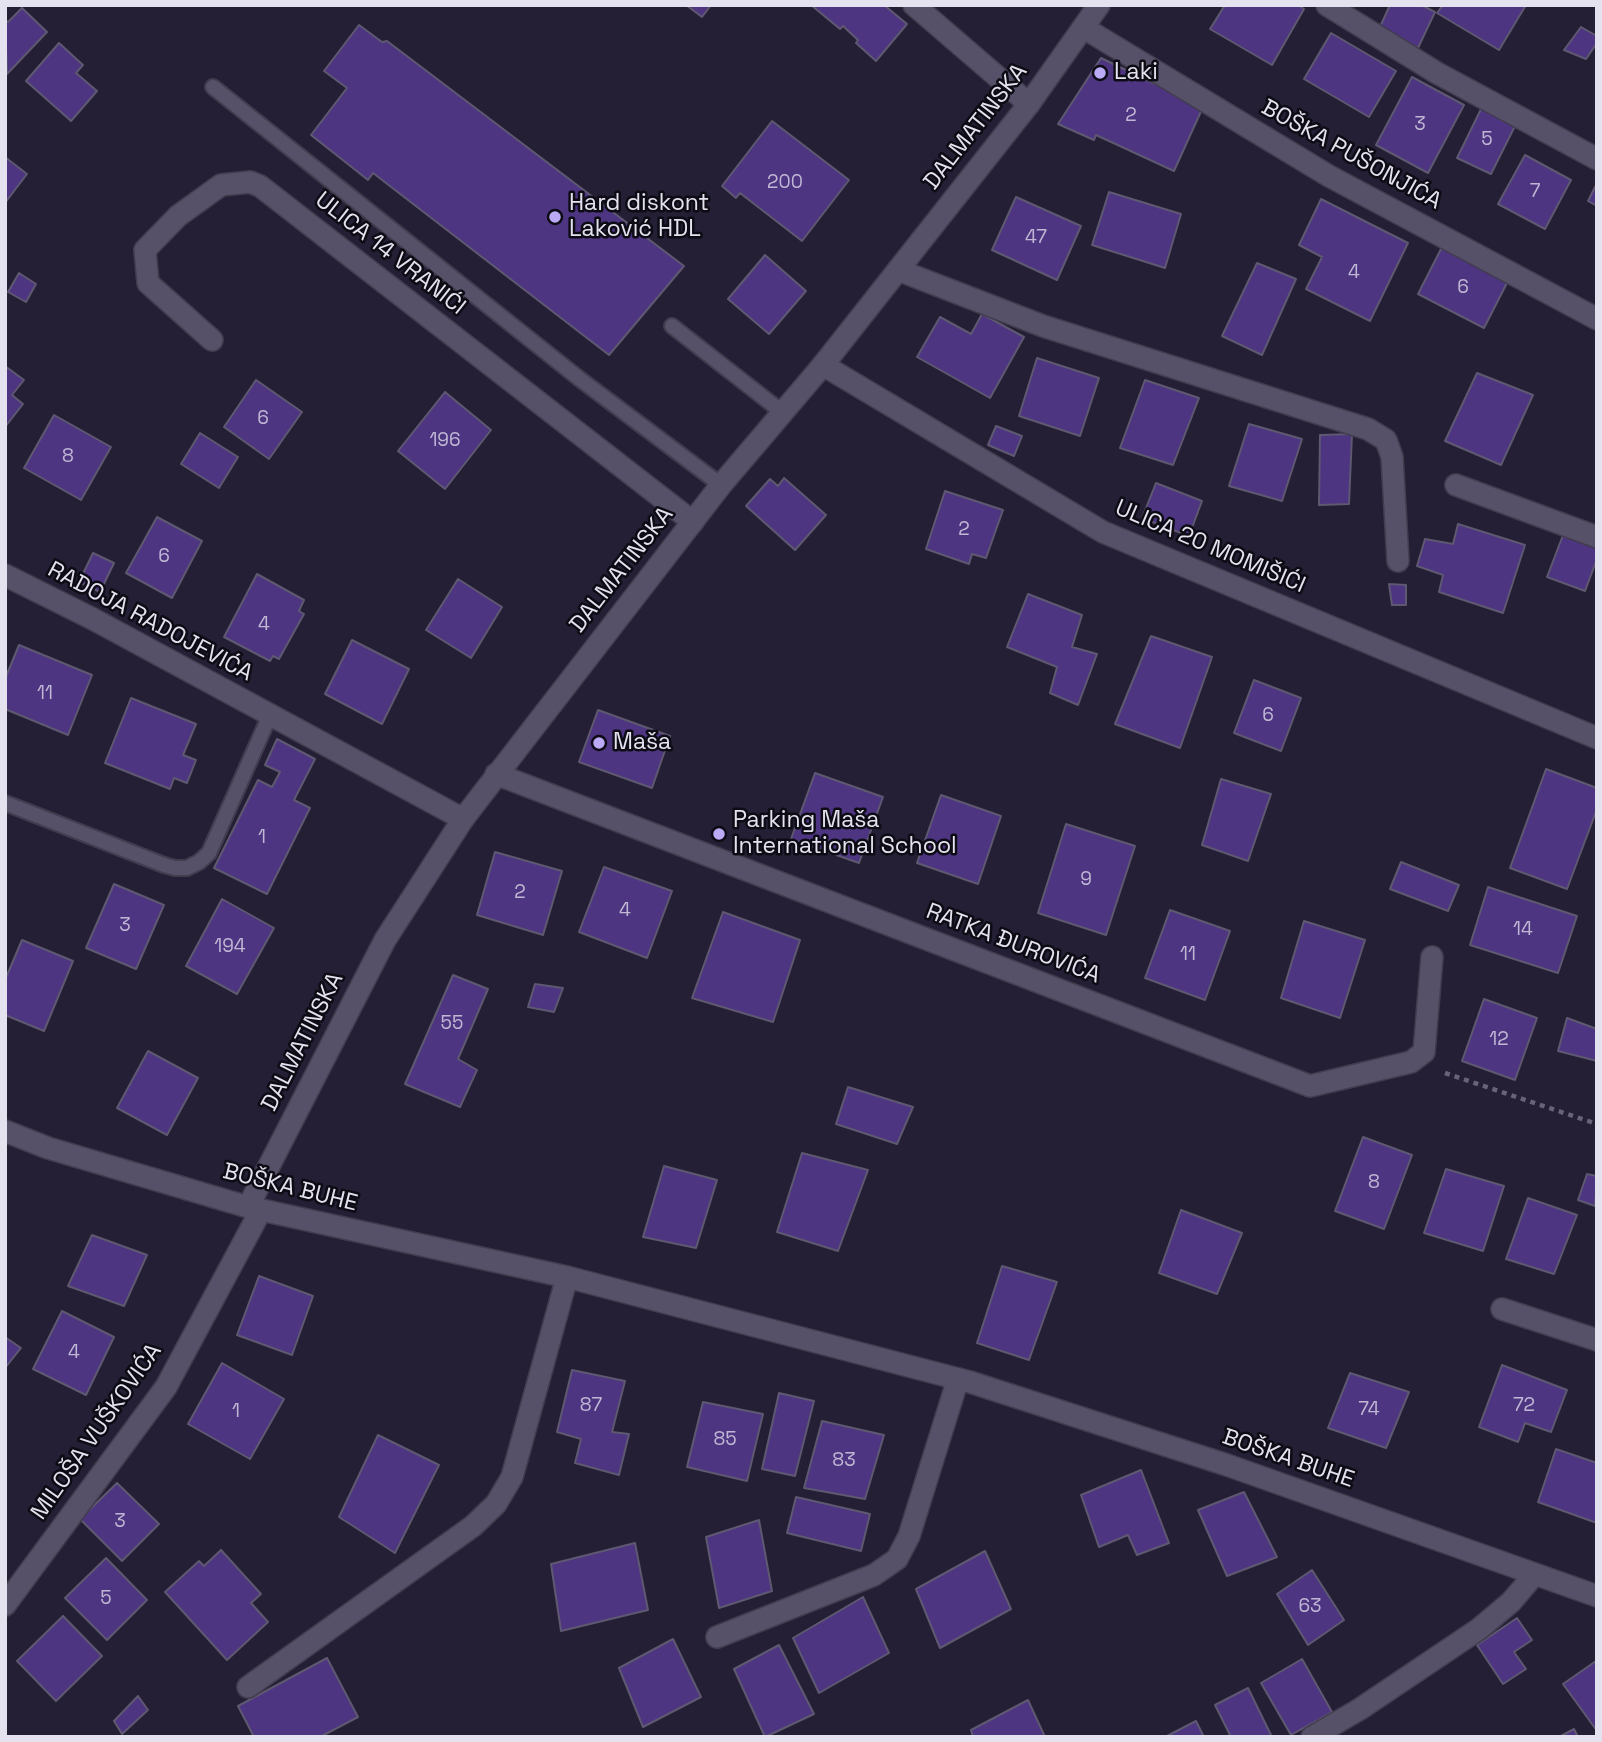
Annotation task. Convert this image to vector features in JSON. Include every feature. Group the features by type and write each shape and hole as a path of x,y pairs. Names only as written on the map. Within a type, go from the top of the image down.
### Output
{"street":[{"path":"914,5 1029,104"},
{"name":"DALMATINSKA","path":"254,1208 386,940 463,819 721,485 823,365 1029,104 1099,5"},
{"path":"1326,5 1437,73 1597,159"},
{"name":"BOŠKA PUŠONJIĆA","path":"1084,28 1329,176 1597,319"},
{"name":"ULICA 14 VRANIĆI","path":"212,340 148,283 145,250 178,216 221,186 250,183 260,186 693,522"},
{"path":"898,270 1043,326 1368,429 1386,440 1392,457 1398,561"},
{"name":"ULICA 20 MOMIŠIĆI","path":"823,365 1103,532 1597,738"},
{"path":"1456,485 1597,537"},
{"name":"RADOJA RADOJEVIĆA","path":"5,575 93,619 463,819"},
{"name":"RATKA ĐUROVIĆA","path":"496,774 1310,1086 1411,1062"},
{"path":"1411,1062 1424,1052 1432,957"},
{"name":"BOŠKA BUHE","path":"5,1131 48,1148 254,1208 567,1277 958,1379 1227,1465 1597,1596"},
{"name":"MILOŠA VUŠKOVIĆA","path":"5,1605 166,1387 254,1208"},
{"path":"248,1686 473,1526 496,1504 512,1477 567,1277"},
{"path":"1502,1310 1597,1340"},
{"path":"717,1637 874,1575 897,1559 909,1536 958,1379"},
{"path":"1312,1737 1360,1709 1479,1629 1511,1602 1534,1575"}],"lane":[{"path":"213,87 581,380 721,485"},
{"path":"671,326 782,412"},
{"path":"5,803 164,865 187,868 209,853 270,715"}],"path":[{"path":"1411,1062 1597,1124"}],"building":[{"path":"686,5 711,5 702,17"},
{"path":"811,5 884,5 907,24 876,61 856,43 858,40 843,26 840,29"},
{"path":"1225,5 1298,5 1304,9 1272,65 1210,29"},
{"path":"1390,5 1421,5 1435,12 1418,48 1379,29"},
{"path":"1443,5 1526,5 1499,50 1437,13"},
{"path":"22,8 47,32 7,74 5,20 8,22"},
{"path":"359,25 382,42 387,41 684,266 609,355 373,173 368,180 311,135 347,88 324,71"},
{"path":"1581,27 1597,36 1597,43 1586,59 1564,50"},
{"path":"1331,33 1396,71 1369,117 1304,79"},
{"path":"59,43 83,65 76,73 97,91 71,121 26,81"},
{"path":"1101,58 1203,107 1174,171 1096,135 1094,140 1058,124"},
{"path":"1412,77 1464,105 1428,173 1376,145"},
{"path":"1483,105 1517,122 1491,174 1457,158"},
{"path":"772,121 849,180 802,241 740,193 736,198 722,186"},
{"path":"1525,155 1571,180 1545,229 1498,204"},
{"path":"5,157 27,174 5,203"},
{"path":"1597,183 1597,206 1588,201"},
{"path":"1109,192 1181,214 1165,268 1092,245"},
{"path":"1016,197 1081,226 1057,280 992,250"},
{"path":"1321,199 1408,243 1370,321 1306,289 1322,257 1299,245"},
{"path":"1442,247 1508,281 1484,328 1418,294"},
{"path":"765,255 806,291 769,334 728,299"},
{"path":"1257,263 1296,279 1262,355 1222,336"},
{"path":"19,273 36,284 26,302 8,292"},
{"path":"982,314 1024,337 990,398 917,357 940,317 971,334"},
{"path":"1037,358 1099,378 1080,436 1019,416"},
{"path":"5,366 24,380 12,395 23,404 5,427"},
{"path":"1477,373 1533,395 1501,465 1445,441"},
{"path":"256,380 302,412 269,459 224,427"},
{"path":"1145,380 1199,398 1173,465 1120,448"},
{"path":"445,392 491,430 445,489 398,451"},
{"path":"54,415 111,447 81,500 24,468"},
{"path":"1249,424 1302,439 1282,501 1229,486"},
{"path":"996,426 1022,436 1014,456 988,445"},
{"path":"200,433 238,457 219,488 181,464"},
{"path":"1352,434 1349,504 1319,505 1320,435"},
{"path":"784,478 826,515 795,550 746,506 770,479 778,486"},
{"path":"1156,483 1202,501 1189,536 1142,518"},
{"path":"945,491 1003,510 986,558 972,554 969,564 926,549"},
{"path":"157,517 202,541 172,598 126,573"},
{"path":"1458,524 1525,545 1503,613 1439,592 1443,575 1417,566 1425,539 1453,544"},
{"path":"1565,530 1597,540 1597,559 1585,591 1547,577"},
{"path":"93,553 114,563 100,592 79,582"},
{"path":"257,574 304,600 299,611 304,614 279,659 273,656 270,661 224,637"},
{"path":"458,579 502,607 471,658 426,630"},
{"path":"1389,584 1406,585 1406,605 1392,605"},
{"path":"1028,594 1082,615 1072,647 1097,654 1078,705 1050,693 1057,667 1007,647"},
{"path":"1151,636 1212,657 1180,748 1115,724"},
{"path":"352,640 409,669 382,724 325,694"},
{"path":"19,645 92,675 68,735 5,709 5,679"},
{"path":"1254,680 1301,698 1281,751 1234,733"},
{"path":"131,698 196,724 183,755 196,760 187,783 174,778 170,789 105,763"},
{"path":"598,710 670,736 652,788 579,762"},
{"path":"277,739 315,759 294,800 310,808 267,894 214,868 258,780 272,787 280,772 265,765"},
{"path":"1546,769 1597,788 1597,809 1567,889 1510,868"},
{"path":"815,773 883,797 859,863 791,839"},
{"path":"1221,779 1271,794 1248,861 1202,845"},
{"path":"941,795 1001,816 978,884 917,863"},
{"path":"1066,824 1135,846 1106,935 1038,913"},
{"path":"495,852 562,871 543,935 477,915"},
{"path":"1401,862 1459,885 1448,911 1390,889"},
{"path":"604,867 672,891 647,958 579,932"},
{"path":"114,884 164,905 136,969 86,948"},
{"path":"1488,887 1577,916 1558,973 1470,945"},
{"path":"222,899 274,928 237,994 186,966"},
{"path":"1170,910 1230,931 1205,1000 1145,978"},
{"path":"723,912 800,940 773,1022 692,998"},
{"path":"1304,921 1365,940 1340,1018 1281,998"},
{"path":"22,940 73,961 44,1031 5,1015 5,980"},
{"path":"453,975 488,989 458,1059 477,1070 460,1107 405,1084"},
{"path":"535,984 563,988 554,1012 528,1007"},
{"path":"1484,999 1537,1018 1515,1080 1462,1061"},
{"path":"1567,1018 1597,1029 1597,1061 1558,1051"},
{"path":"148,1051 198,1078 167,1135 117,1108"},
{"path":"848,1087 913,1107 897,1144 836,1124"},
{"path":"1363,1137 1412,1155 1384,1229 1335,1211"},
{"path":"802,1153 868,1170 838,1251 777,1232"},
{"path":"664,1166 717,1180 696,1248 643,1237"},
{"path":"1446,1169 1504,1186 1483,1251 1424,1233"},
{"path":"1587,1174 1597,1176 1595,1206 1578,1200"},
{"path":"1528,1198 1577,1215 1554,1274 1506,1259"},
{"path":"1181,1210 1242,1233 1217,1294 1159,1273"},
{"path":"92,1235 147,1255 124,1306 68,1286"},
{"path":"1002,1266 1057,1282 1029,1360 977,1343"},
{"path":"259,1276 313,1296 292,1355 237,1335"},
{"path":"62,1311 114,1337 86,1395 33,1369"},
{"path":"5,1337 21,1348 5,1368"},
{"path":"222,1363 284,1399 250,1459 188,1424"},
{"path":"1502,1365 1567,1390 1551,1432 1525,1423 1518,1442 1479,1427"},
{"path":"572,1370 625,1381 612,1432 629,1434 619,1475 575,1463 581,1439 557,1432"},
{"path":"1350,1373 1409,1392 1386,1448 1328,1428"},
{"path":"779,1393 814,1401 795,1476 762,1469"},
{"path":"703,1402 763,1414 747,1481 687,1467"},
{"path":"822,1421 884,1435 865,1499 804,1488"},
{"path":"378,1435 439,1465 395,1553 339,1517"},
{"path":"1556,1449 1597,1463 1597,1523 1538,1502"},
{"path":"1141,1470 1169,1543 1137,1555 1128,1535 1099,1547 1081,1495"},
{"path":"117,1483 159,1524 122,1561 80,1519"},
{"path":"1244,1492 1277,1557 1227,1576 1198,1510"},
{"path":"796,1497 870,1514 861,1551 787,1533"},
{"path":"759,1520 772,1591 719,1608 706,1537"},
{"path":"635,1543 648,1610 561,1631 551,1564"},
{"path":"221,1550 261,1594 251,1603 268,1622 227,1660 165,1592 199,1561 204,1566"},
{"path":"985,1551 1011,1609 940,1648 916,1589"},
{"path":"106,1558 147,1600 107,1640 65,1598"},
{"path":"1312,1570 1344,1620 1308,1645 1277,1594"},
{"path":"863,1597 889,1653 819,1693 793,1638"},
{"path":"63,1616 102,1656 56,1701 17,1661"},
{"path":"1517,1618 1532,1640 1514,1652 1526,1669 1503,1684 1477,1645"},
{"path":"673,1639 701,1697 643,1727 619,1668"},
{"path":"779,1645 814,1714 765,1737 734,1669"},
{"path":"327,1658 358,1717 320,1737 254,1737 238,1706"},
{"path":"1302,1659 1332,1712 1291,1735 1261,1683"},
{"path":"1596,1661 1597,1663 1597,1731 1563,1684"},
{"path":"1248,1688 1272,1737 1231,1737 1215,1705"},
{"path":"138,1696 148,1710 122,1734 114,1721"},
{"path":"1028,1700 1045,1737 973,1737 971,1730"},
{"path":"1196,1721 1204,1737 1165,1737"},
{"path":"1574,1729 1578,1737 1559,1737"}],"place":[{"name":"Laki","path":"1100,73"},
{"name":"Hard diskont Laković HDL","path":"555,217"},
{"name":"Maša","path":"599,743"},
{"name":"Parking Maša International School","path":"719,834"}]}
